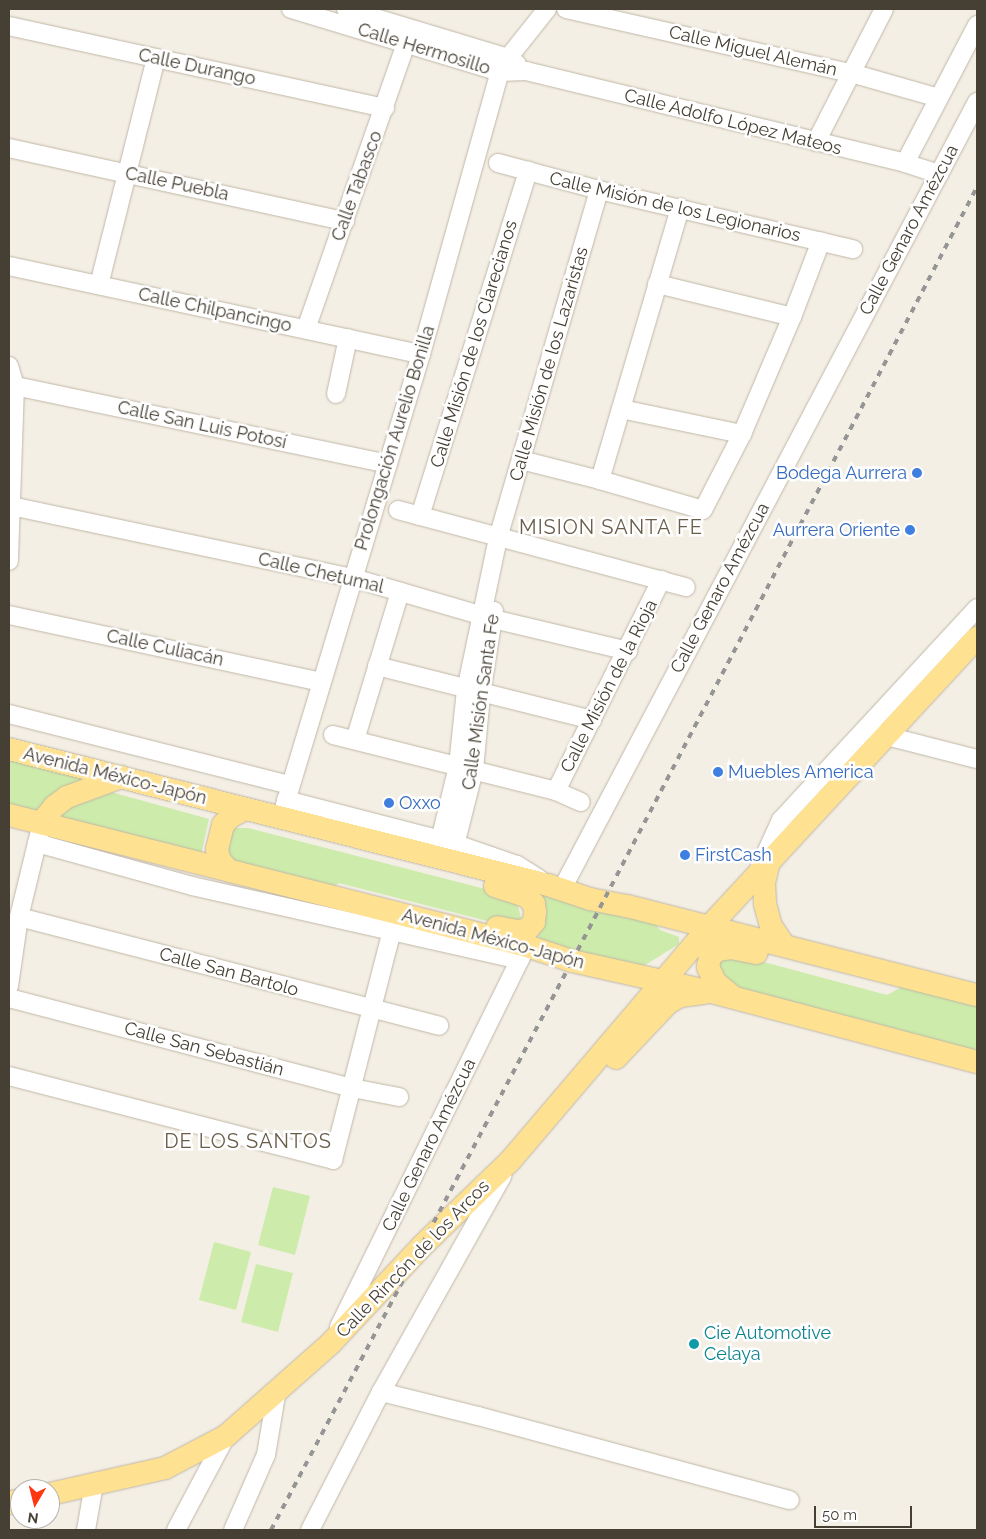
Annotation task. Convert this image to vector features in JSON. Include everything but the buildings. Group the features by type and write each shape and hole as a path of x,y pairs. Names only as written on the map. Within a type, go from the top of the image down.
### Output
{"main road":[{"name":"Calle Rincón de los Arcos","path":"60,1492 165,1468 226,1436 331,1343 422,1246 510,1160 709,927 762,869 876,733 977,638"},
{"name":"Avenida México-Japón","path":"9,749 245,809 286,801 352,836 446,851 590,899 627,906 977,994"},
{"path":"39,833 54,806 67,797 121,777"},
{"path":"226,869 219,859 217,849 223,826 230,816 245,809"},
{"name":"Avenida México-Japón","path":"9,815 39,833 226,869 334,896 393,923 523,953 664,980 977,1062"},
{"path":"334,896 377,900 517,931 527,930 534,922 534,904 526,896 511,890 389,858 352,836"},
{"path":"762,869 765,904 771,926 784,946"},
{"path":"740,1000 727,994 715,982 708,967 710,957 717,950 731,948 859,973 899,975"},
{"path":"534,1131 557,1124 668,1003 680,996 712,992"}],"street":[{"name":"Calle Hermosillo","path":"291,9 406,43 504,65"},
{"name":"Calle Hermosillo","path":"346,9 504,65"},
{"path":"504,65 547,9"},
{"name":"Calle Miguel Alemán","path":"566,9 851,73 939,98"},
{"path":"816,142 884,9"},
{"path":"904,163 977,25"},
{"name":"Calle Durango","path":"9,26 385,108"},
{"name":"Calle Tabasco","path":"306,329 385,108 406,43"},
{"path":"99,285 156,58"},
{"name":"Calle Adolfo López Mateos","path":"504,65 904,163 939,174"},
{"name":"Prolongación Aurelio Bonilla","path":"286,801 421,354 504,65"},
{"name":"Calle Genaro Amézcua","path":"555,887 977,102"},
{"name":"Calle Puebla","path":"9,148 345,221"},
{"name":"Calle Misión de los Legionarios","path":"498,163 599,190 853,249"},
{"name":"Calle Misión de los Clarecianos","path":"420,516 528,171"},
{"name":"Calle Misión de los Lazaristas","path":"503,540 527,461 599,190"},
{"path":"600,480 680,208"},
{"path":"527,461 703,510 742,434 792,317 821,241"},
{"name":"Calle Chilpancingo","path":"9,266 421,354"},
{"path":"657,284 792,317"},
{"path":"336,394 348,338"},
{"path":"9,366 15,386 9,561"},
{"name":"Calle San Luis Potosí","path":"15,386 388,464"},
{"path":"621,409 742,434"},
{"name":"Calle Chetumal","path":"11,496 353,578 487,618 628,651"},
{"path":"398,510 503,540 686,587"},
{"name":"Calle Misión Santa Fe","path":"446,851 466,768 474,692 503,540"},
{"name":"Calle Misión de la Rioja","path":"556,791 628,651 661,580"},
{"path":"355,740 400,592"},
{"path":"977,608 876,733 977,759"},
{"name":"Calle Culiacán","path":"9,615 321,682"},
{"path":"376,666 592,720"},
{"path":"9,714 446,851"},
{"path":"333,735 556,791 581,802"},
{"path":"9,986 19,917 39,833 192,886 393,923 373,1010 333,1160 9,1076"},
{"name":"Calle San Bartolo","path":"19,917 438,1026"},
{"name":"Calle Genaro Amézcua","path":"331,1343 523,953"},
{"name":"Calle San Sebastián","path":"9,998 352,1088 399,1097"},
{"path":"310,1530 381,1392 510,1160"},
{"path":"233,1530 266,1455 278,1389"},
{"path":"381,1392 478,1416 790,1500"},
{"path":"176,1530 226,1436"},
{"path":"86,1530 94,1484"}],"green space":[{"path":"9,758 87,780 38,814 9,806"},
{"path":"111,792 209,819 201,855 55,819 65,807"},
{"path":"233,828 248,828 493,891 517,902 522,922 507,926 339,883 331,889 227,859 228,835"},
{"path":"530,891 653,921 660,930 679,937 679,944 642,967 538,942 539,926"},
{"path":"730,953 887,995 902,987 977,1006 977,1052 737,993 718,967 718,958"},
{"path":"273,1187 310,1196 295,1255 258,1245"},
{"path":"214,1242 251,1252 236,1310 199,1300"},
{"path":"256,1264 293,1273 278,1332 241,1322"}],"railway":[{"path":"271,1530 572,961 977,187"}],"place":[{"name":"Bodega Aurrera","path":"917,473"},
{"name":"Aurrera Oriente","path":"910,530"},
{"name":"Muebles America","path":"718,772"},
{"name":"Oxxo","path":"389,803"},
{"name":"FirstCash","path":"685,855"},
{"name":"Cie Automotive Celaya","path":"694,1344"}],"district":[{"name":"MISION SANTA FE","path":"611,527"},
{"name":"DE LOS SANTOS","path":"248,1141"}]}
